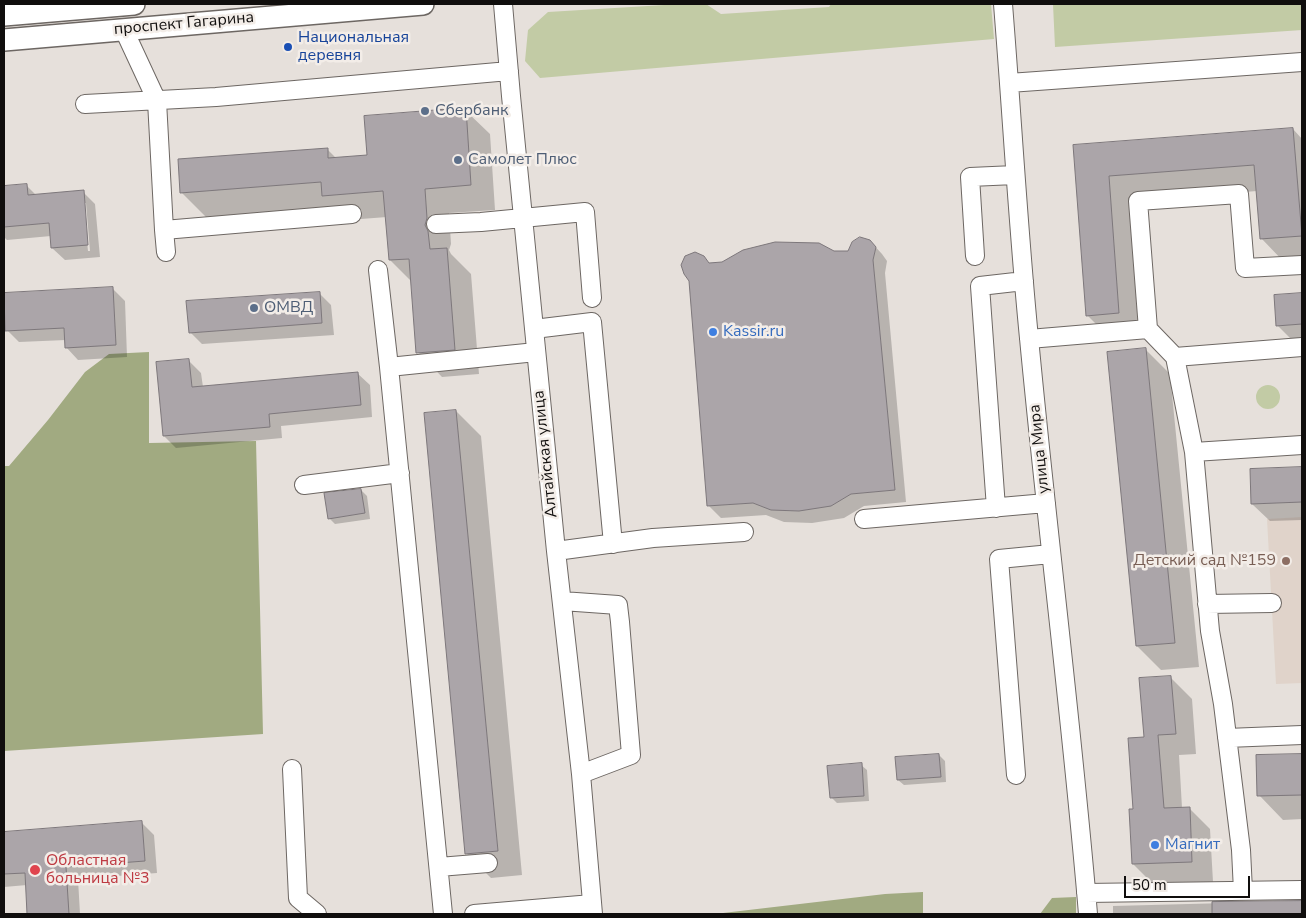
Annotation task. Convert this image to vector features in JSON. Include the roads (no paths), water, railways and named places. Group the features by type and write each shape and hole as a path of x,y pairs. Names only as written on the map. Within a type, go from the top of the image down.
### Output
{"main road":[{"name":"проспект Гагарина","path":"4,14 134,4"},
{"name":"проспект Гагарина","path":"4,40 124,30 268,10 423,4"}],"street":[{"name":"Алтайская улица","path":"503,4 556,551 581,774 592,909"},
{"name":"улица Мира","path":"1003,4 1029,339 1088,914"},
{"path":"124,30 156,101 166,252"},
{"path":"1009,83 1302,62"},
{"path":"85,104 216,97 509,71"},
{"path":"975,256 970,177 1015,175"},
{"path":"1243,891 1241,850 1223,704 1210,631 1194,452 1175,357 1148,328 1138,201 1239,194 1245,268 1302,265"},
{"path":"436,224 585,212 592,298"},
{"path":"164,230 352,214"},
{"path":"378,270 443,914"},
{"path":"996,508 980,286 1024,281"},
{"path":"534,329 592,322 613,544"},
{"path":"1029,339 1148,328"},
{"path":"1175,357 1302,347"},
{"path":"389,367 536,352"},
{"path":"1194,452 1302,444"},
{"path":"304,485 400,474"},
{"path":"864,519 1046,502"},
{"path":"556,551 666,537 744,532"},
{"path":"1016,775 999,560 1051,554"},
{"path":"562,601 618,605 620,622 632,755 581,774"},
{"path":"1208,604 1272,603"},
{"path":"1227,738 1302,735"},
{"path":"292,769 298,898 317,914"},
{"path":"439,867 488,863"},
{"path":"1086,893 1302,890"},
{"path":"474,914 592,909"}],"place":[{"name":"Национальная деревня","path":"288,47"},
{"name":"Сбербанк","path":"425,111"},
{"name":"Самолет Плюс","path":"458,160"},
{"name":"ОМВД","path":"254,308"},
{"name":"Kassir.ru","path":"713,332"},
{"name":"Детский сад №159","path":"1286,561"},
{"name":"Магнит","path":"1155,845"},
{"name":"Областная больница №3","path":"35,870"}]}
